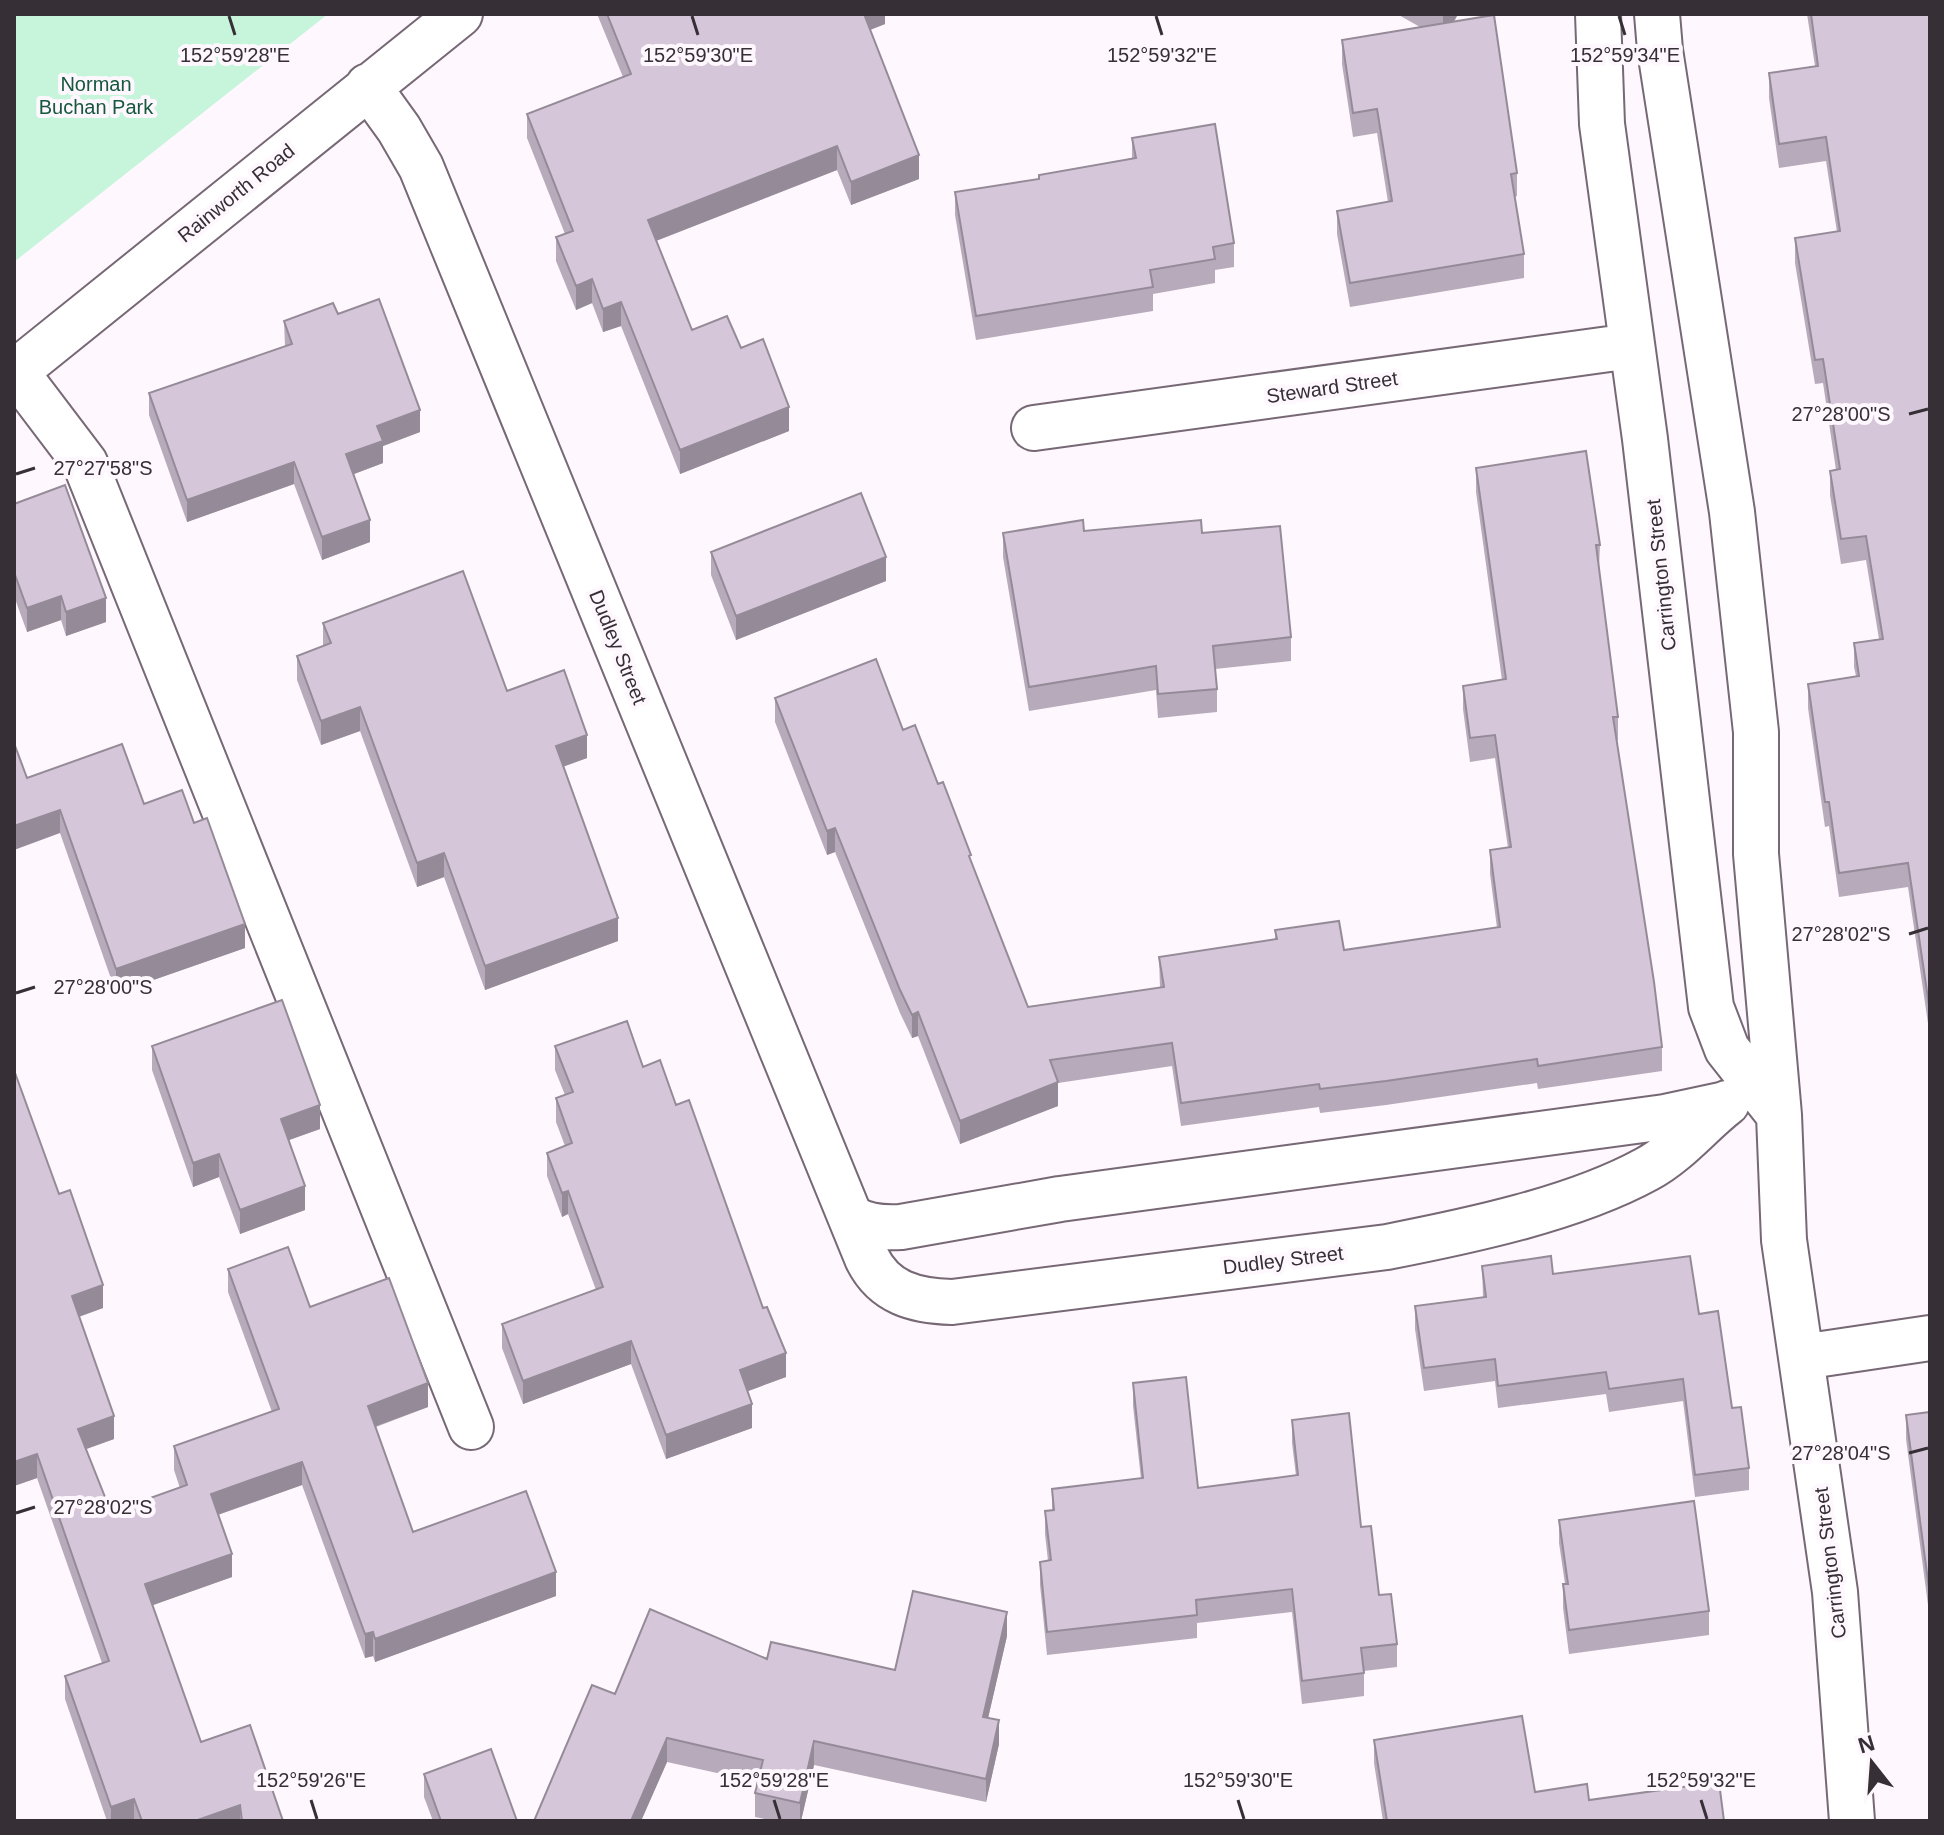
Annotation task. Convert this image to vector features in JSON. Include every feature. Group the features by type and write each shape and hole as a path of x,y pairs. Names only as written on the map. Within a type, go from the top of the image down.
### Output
{"street":[{"name":"Rainworth Road","path":"15,372 460,14"},
{"name":"Carrington Street","path":"1598,14 1602,124 1645,439 1711,1007 1727,1049 1761,1099"},
{"name":"Carrington Street","path":"1657,14 1732,512 1756,732 1761,1099 1835,1592 1852,1821"},
{"name":"Dudley Street","path":"368,86 421,167 872,1268 887,1285 915,1299 952,1302 1387,1247 1475,1228 1555,1206 1612,1185 1661,1160 1761,1099"},
{"name":"Steward Street","path":"1034,428 1631,346"},
{"path":"15,372 85,463 471,1427"},
{"path":"851,1217 860,1223 879,1227 901,1227 1060,1199 1665,1117 1761,1099"},
{"path":"1802,1357 1930,1338"}],"green space":[{"name":"Norman Buchan Park","path":"14,14 328,14 14,262"}],"building":[{"path":"607,14 864,14 919,155 851,182 837,146 648,220 692,330 727,316 741,348 763,339 789,407 680,450 621,302 603,309 592,279 576,286 556,237 573,231 527,114 631,74"},
{"path":"1811,14 1930,14 1930,1012 1908,863 1839,873 1808,684 1859,676 1854,643 1883,639 1866,536 1841,539 1830,471 1840,469 1823,359 1815,360 1795,238 1840,231 1826,137 1779,144 1769,73 1818,66"},
{"path":"1494,15 1517,173 1511,174 1524,254 1350,283 1337,211 1392,201 1377,109 1353,113 1342,40"},
{"path":"1215,124 1234,243 1213,247 1215,259 1150,270 1153,287 976,316 955,192 1039,179 1039,175 1136,158 1132,138"},
{"path":"379,299 420,410 377,426 383,441 346,454 370,520 322,537 294,462 187,500 149,393 292,344 284,321 333,303 338,314"},
{"path":"1586,451 1600,545 1596,545 1618,717 1613,717 1662,1047 1538,1066 1537,1059 1386,1081 1320,1089 1319,1084 1181,1103 1172,1043 1050,1060 1058,1082 960,1121 918,1012 912,1015 900,990 835,828 827,831 775,698 876,659 903,730 915,725 938,784 943,782 1028,1007 1164,987 1159,957 1277,939 1275,930 1339,921 1344,950 1500,927 1490,850 1511,847 1495,735 1470,738 1463,686 1506,679 1476,468"},
{"path":"65,485 106,598 66,612 61,596 27,608 14,572 14,504"},
{"path":"861,493 886,557 736,616 711,552"},
{"path":"1083,520 1084,531 1201,520 1202,533 1280,526 1291,637 1213,646 1217,689 1158,694 1156,666 1029,687 1003,533"},
{"path":"463,571 507,691 564,670 587,735 556,746 618,918 485,966 444,853 417,863 360,707 321,721 297,656 331,643 323,623"},
{"path":"14,743 27,778 122,744 144,804 182,790 194,823 207,818 245,924 116,969 60,810 14,826"},
{"path":"282,1000 320,1105 281,1119 305,1186 240,1210 219,1154 193,1163 152,1046"},
{"path":"627,1021 643,1067 660,1060 676,1105 689,1100 763,1308 767,1307 786,1353 740,1370 752,1404 666,1435 631,1341 523,1381 502,1324 603,1287 568,1191 562,1193 547,1153 572,1143 556,1098 573,1092 555,1046"},
{"path":"14,1070 59,1194 70,1190 103,1285 72,1296 114,1416 78,1429 111,1512 187,1485 174,1446 279,1409 228,1269 288,1247 310,1307 389,1278 428,1383 368,1406 413,1532 526,1491 556,1572 375,1639 373,1632 365,1634 302,1462 211,1494 232,1554 145,1584 201,1742 250,1725 283,1821 242,1821 240,1805 195,1821 142,1821 134,1799 111,1807 65,1676 109,1661 37,1454 14,1462"},
{"path":"1551,1256 1553,1274 1690,1256 1699,1314 1718,1311 1732,1408 1741,1407 1749,1468 1695,1475 1683,1379 1609,1389 1606,1372 1498,1386 1495,1359 1424,1368 1415,1306 1486,1297 1482,1266"},
{"path":"1186,1377 1198,1488 1298,1475 1292,1420 1349,1413 1361,1527 1371,1526 1379,1595 1391,1594 1397,1644 1361,1648 1364,1673 1302,1681 1292,1589 1196,1600 1197,1615 1047,1632 1040,1562 1051,1560 1045,1511 1054,1510 1052,1489 1143,1478 1133,1383"},
{"path":"1930,1412 1930,1596 1906,1415"},
{"path":"1694,1501 1709,1611 1569,1630 1563,1584 1568,1584 1559,1520"},
{"path":"913,1591 1007,1612 983,1717 999,1720 986,1779 814,1741 800,1803 755,1793 763,1760 667,1738 631,1821 534,1821 592,1685 615,1694 650,1609 767,1659 771,1642 895,1670"},
{"path":"1522,1716 1535,1792 1587,1784 1589,1800 1719,1782 1724,1821 1387,1821 1374,1740"},
{"path":"491,1749 517,1821 441,1821 424,1774"}]}
